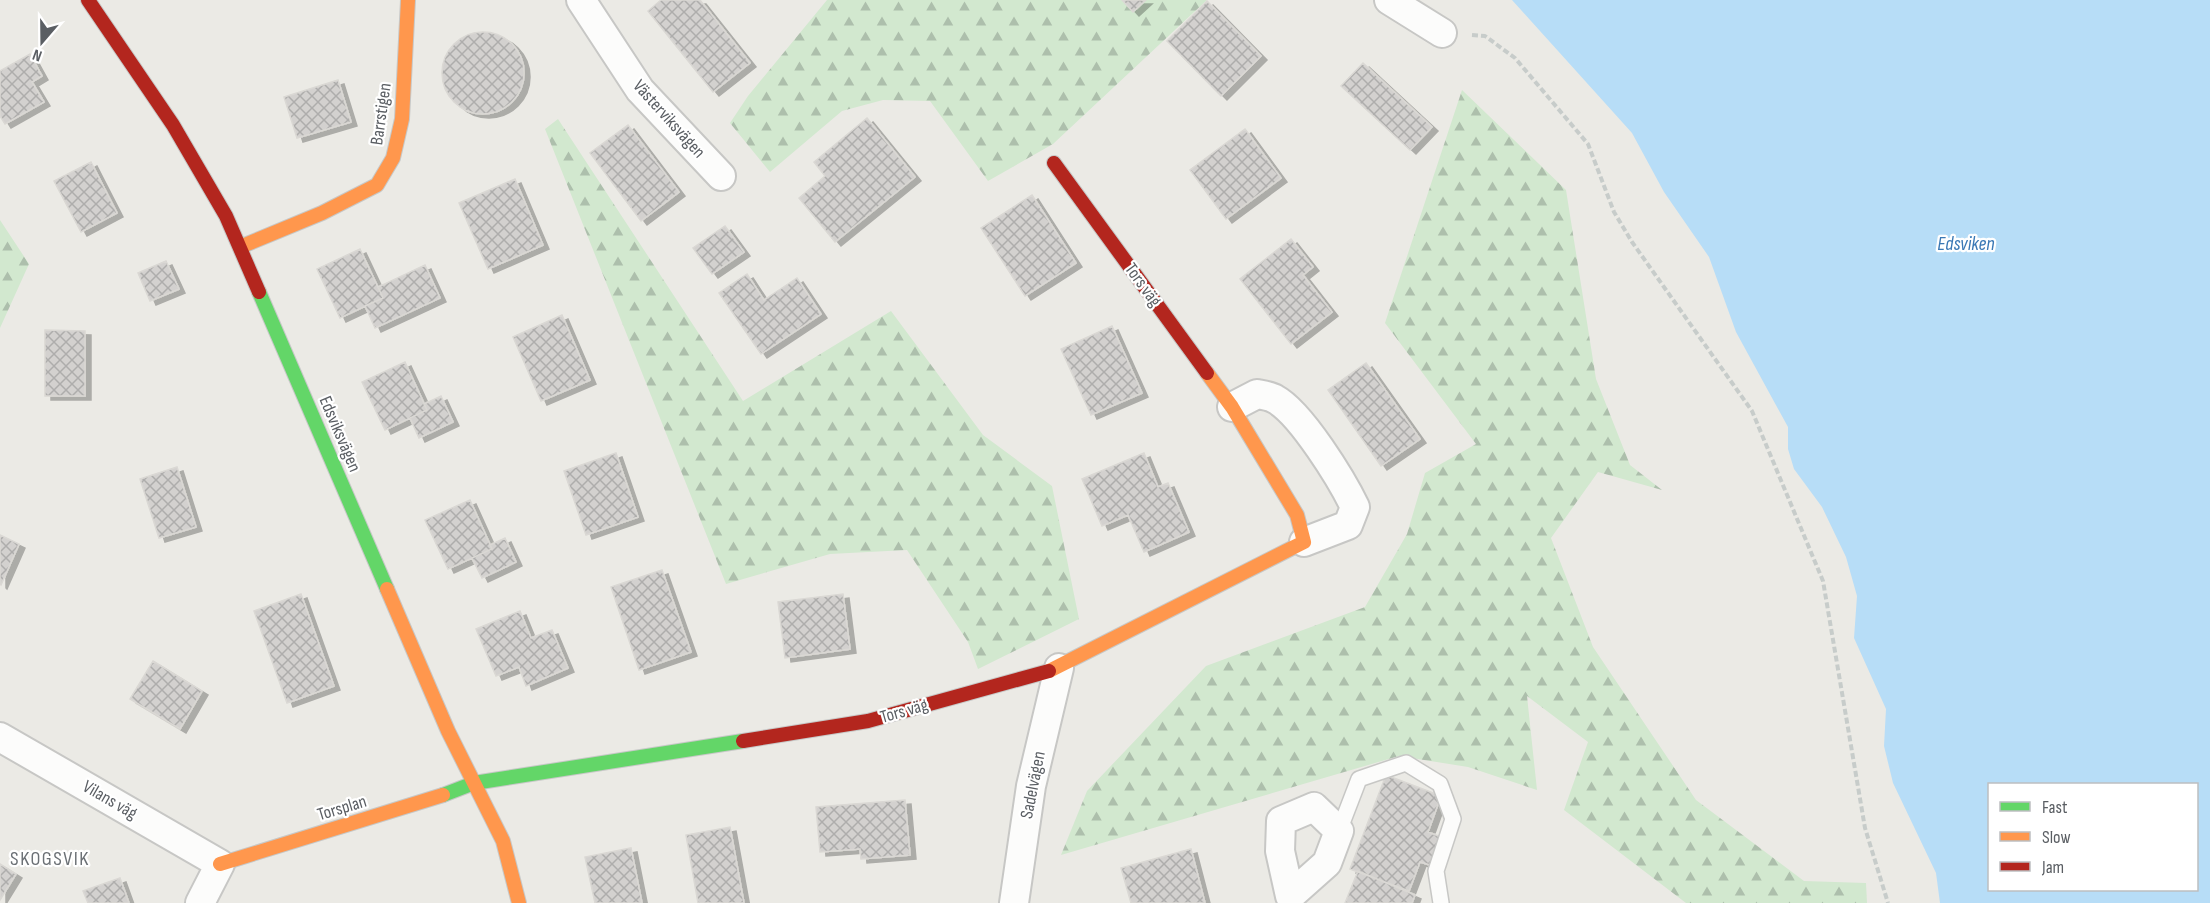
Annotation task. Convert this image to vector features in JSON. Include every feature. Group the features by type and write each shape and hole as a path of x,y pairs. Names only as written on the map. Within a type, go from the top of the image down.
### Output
{"street":[{"name":"Edsviksvägen","path":"88,0 173,124 226,216 443,720 503,841 519,903"},
{"name":"Barrstigen","path":"240,248 322,213 377,185 393,158 402,119 408,0"},
{"name":"Västerviksvägen","path":"581,0 640,90 721,176"},
{"path":"1389,0 1442,33"},
{"name":"Tors väg","path":"1054,164 1232,407 1297,515 1304,542"},
{"name":"Tors väg","path":"474,783 868,721 1059,668 1304,542 1348,525 1355,507 1343,482 1291,412 1274,399 1257,394 1232,407"},
{"name":"Sadelvägen","path":"1014,903 1031,786 1059,668"},
{"name":"Vilans väg","path":"0,737 220,864"},
{"name":"Torsplan","path":"220,864 413,806 474,783"},
{"path":"1314,807 1339,831 1327,863 1288,899 1280,851 1281,821 1314,807"},
{"path":"200,903 220,864"}],"lane":[{"path":"1339,831 1359,779 1406,763 1440,784 1453,819 1436,871 1441,903"}],"path":[{"path":"1442,33 1485,36 1515,58 1588,144 1614,212 1632,242 1752,411 1823,581 1865,828 1888,903"}],"green space":[{"path":"827,0 1207,0 1053,144 988,181 930,101 883,100 842,111 770,172 730,123 748,96"},
{"path":"1462,90 1566,190 1596,379 1630,465 1662,490 1598,472 1551,538 1593,647 1696,800 1804,881 1866,883 1867,903 1686,903 1564,810 1588,742 1527,696 1537,790 1468,767 1399,756 1061,855 1087,791 1206,666 1365,607 1407,534 1425,473 1476,444 1385,323"},
{"path":"558,119 743,401 891,311 983,435 1052,486 1079,619 978,669 968,642 907,550 830,554 726,584 545,129"},
{"path":"0,220 29,264 0,328"}],"water":[{"name":"Edsviken","path":"1512,0 2210,0 2210,903 1940,903 1936,873 1893,783 1884,746 1886,709 1854,638 1857,596 1846,557 1822,507 1794,469 1788,449 1788,427 1736,332 1709,257 1664,192 1632,133"}],"building":[{"path":"661,0 700,0 750,63 713,92 648,11"},
{"path":"1122,0 1146,0 1133,12"},
{"path":"1207,1 1261,56 1221,96 1167,41"},
{"path":"483,32 499,35 512,44 521,57 524,73 521,89 512,102 499,111 483,114 467,111 454,102 445,89 442,73 445,57 454,44 467,35"},
{"path":"30,54 42,76 32,82 44,102 5,124 0,116 0,71"},
{"path":"1363,63 1432,127 1410,150 1341,86"},
{"path":"338,80 351,122 297,138 284,97"},
{"path":"867,118 915,177 835,242 799,198 825,176 814,162"},
{"path":"628,125 679,192 641,221 590,153"},
{"path":"1245,129 1281,178 1226,219 1190,170"},
{"path":"91,162 117,213 81,232 54,181"},
{"path":"515,179 543,245 488,269 459,203"},
{"path":"1032,195 1076,263 1025,296 981,228"},
{"path":"725,226 744,252 712,274 693,248"},
{"path":"1291,239 1313,267 1303,275 1332,312 1291,344 1240,279"},
{"path":"360,249 383,298 340,318 317,269"},
{"path":"166,261 179,289 150,301 138,273"},
{"path":"425,265 440,298 375,328 365,306 383,298 378,287"},
{"path":"747,274 764,300 797,278 821,314 761,354 719,293"},
{"path":"562,315 590,380 541,401 513,337"},
{"path":"1112,326 1142,393 1091,415 1061,349"},
{"path":"45,330 85,331 85,396 45,396"},
{"path":"405,362 427,410 385,430 362,382"},
{"path":"1366,363 1420,439 1381,466 1328,390"},
{"path":"441,396 453,422 419,438 410,418 427,410 424,404"},
{"path":"616,453 638,517 586,535 564,471"},
{"path":"1144,453 1158,487 1168,483 1189,532 1144,552 1128,515 1102,526 1082,479"},
{"path":"177,467 196,527 159,538 140,479"},
{"path":"470,500 492,549 448,569 425,520"},
{"path":"0,535 19,544 1,585 0,584"},
{"path":"505,538 516,562 482,578 472,558 492,549 490,545"},
{"path":"662,570 691,652 639,670 611,587"},
{"path":"301,594 334,686 287,703 254,611"},
{"path":"843,594 850,649 785,658 778,602"},
{"path":"520,611 531,638 552,630 568,668 526,686 519,667 496,676 476,629"},
{"path":"153,661 202,691 180,729 130,699"},
{"path":"1386,775 1441,796 1428,832 1441,837 1430,865 1420,862 1409,891 1350,869"},
{"path":"905,800 910,855 861,859 860,849 820,852 816,807"},
{"path":"730,827 744,903 698,903 686,835"},
{"path":"631,848 642,903 595,903 585,857"},
{"path":"1191,849 1205,903 1131,903 1121,868"},
{"path":"0,864 16,874 0,900"},
{"path":"1358,871 1415,895 1412,903 1345,903"},
{"path":"120,878 129,903 88,903 83,891"}],"traffic: fast":[{"path":"259,292 387,589"},
{"path":"443,795 474,783 743,741"}],"traffic: slow":[{"path":"240,247 322,213 377,185 393,158 402,119 408,0"},
{"path":"1049,671 1304,542 1297,515 1232,407 1207,373"},
{"path":"387,589 448,731 503,841 519,903"},
{"path":"220,864 443,795"}],"traffic: jam":[{"path":"88,0 173,125 226,216 259,292"},
{"path":"1054,163 1207,373"},
{"path":"743,741 868,721 1049,671"}],"district":[{"name":"SKOGSVIK","path":"50,859"}]}
